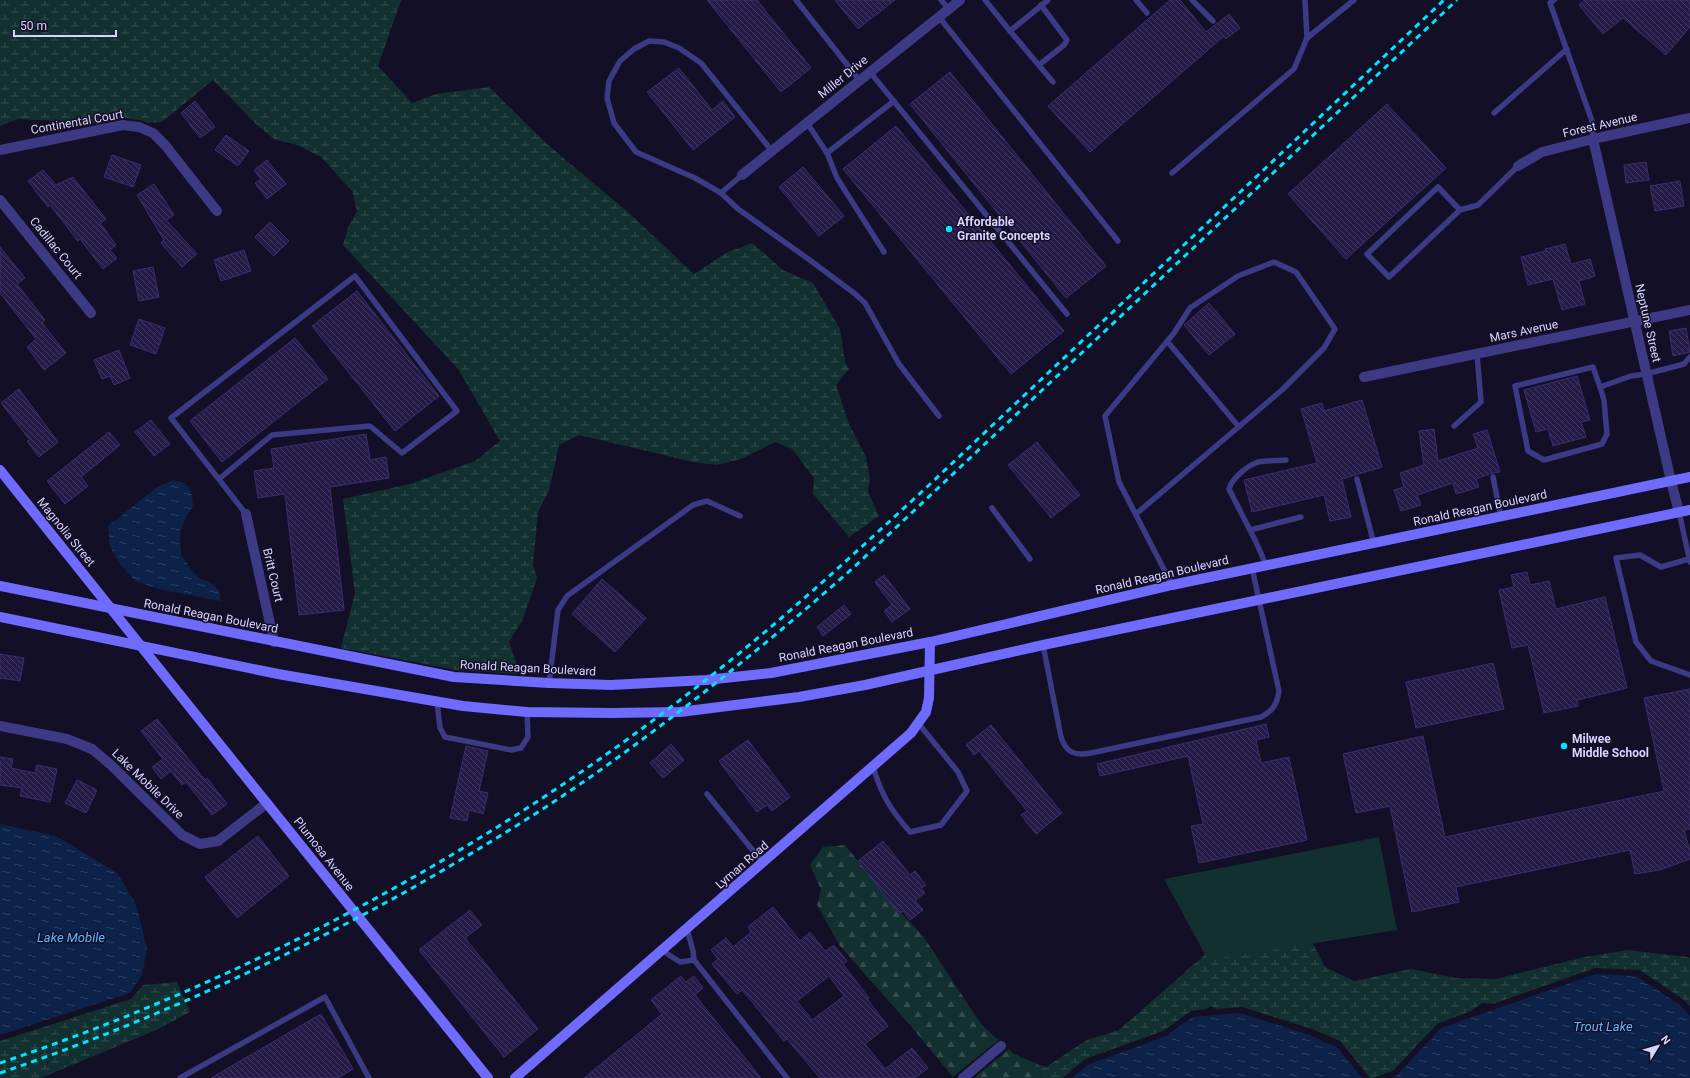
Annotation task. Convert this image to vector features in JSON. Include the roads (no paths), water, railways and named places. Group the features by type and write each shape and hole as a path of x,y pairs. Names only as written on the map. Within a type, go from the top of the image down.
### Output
{"main road":[{"name":"Magnolia Street","path":"0,470 140,646"},
{"name":"Ronald Reagan Boulevard","path":"0,586 454,677 611,685 706,680 771,673 930,642 1252,568 1374,544 1690,477"},
{"path":"0,617 278,674 463,706 527,712 680,712 799,697 1690,510"},
{"name":"Lyman Road","path":"516,1078 911,733 926,712 929,698 930,642"},
{"name":"Plumosa Avenue","path":"140,646 488,1078"}],"street":[{"name":"Miller Drive","path":"742,175 960,0"},
{"name":"Forest Avenue","path":"1518,166 1542,152 1593,139 1688,121"},
{"name":"Continental Court","path":"0,150 123,125 139,127 153,133 165,145 217,211"},
{"name":"Neptune Street","path":"1593,139 1679,512"},
{"name":"Cadillac Court","path":"0,200 92,312"},
{"name":"Mars Avenue","path":"1364,377 1690,310"},
{"name":"Britt Court","path":"246,514 274,642"},
{"name":"Lake Mobile Drive","path":"0,726 67,739 92,749 111,765 182,835 200,844 218,841 268,803"},
{"path":"963,1078 1001,1046"}],"lane":[{"path":"796,0 860,81"},
{"path":"941,0 949,9"},
{"path":"985,0 1054,82"},
{"path":"1010,31 1048,0"},
{"path":"1136,0 1147,13"},
{"path":"1192,0 1213,21"},
{"path":"1172,173 1294,69 1307,38 1306,0"},
{"path":"1307,38 1354,0"},
{"path":"1554,0 1550,3 1592,121 1593,139"},
{"path":"1039,65 1064,45 1067,40 1041,5"},
{"path":"939,17 1118,241"},
{"path":"772,151 701,63 679,48 664,42 649,41 634,49 620,61 609,81 607,98 614,123 636,152 695,178 721,193 738,209 819,266 854,293 865,303 899,364 939,416"},
{"path":"1494,113 1567,49"},
{"path":"870,72 1067,314"},
{"path":"827,153 894,101"},
{"path":"807,123 827,153 836,178 884,252"},
{"path":"1460,210 1438,187 1367,254 1388,277 1460,210 1478,205 1518,166"},
{"path":"721,193 742,175"},
{"path":"1136,514 1282,390 1324,348 1335,329 1296,272 1274,262 1238,276 1190,308 1167,341 1105,416 1119,482 1172,586"},
{"path":"219,479 272,435 370,426 402,453 457,411 355,276 171,418 246,514"},
{"path":"1167,341 1239,427"},
{"path":"1454,426 1481,402 1477,354"},
{"path":"1600,387 1631,376 1646,374 1684,364 1690,357"},
{"path":"1593,367 1600,387 1604,400 1607,434 1602,444 1544,460 1528,451 1514,386 1593,367"},
{"path":"1266,565 1229,489 1231,482 1237,475 1258,462 1286,460"},
{"path":"1493,477 1501,517"},
{"path":"1357,479 1374,544"},
{"path":"549,683 558,610 567,596 693,505 707,501 740,516"},
{"path":"992,508 1030,559"},
{"path":"1679,512 1689,557 1661,567 1640,555 1616,558 1636,642 1651,661 1690,675"},
{"path":"1250,530 1301,517"},
{"path":"1043,645 1063,744 1068,751 1075,754 1091,753 1261,717 1270,712 1275,706 1278,691 1252,568"},
{"path":"437,702 440,728 445,737 511,750 521,748 528,737 527,712"},
{"path":"873,767 880,790 895,815 910,832 941,824 967,791 958,772 918,723"},
{"path":"707,794 763,863"},
{"path":"687,930 694,960 787,1078"},
{"path":"663,951 680,962 694,960"},
{"path":"180,1078 325,997 369,1078"}],"water":[{"path":"173,480 187,485 191,491 193,500 193,506 185,518 180,534 181,554 192,571 200,579 210,582 219,590 221,601 162,590 135,581 121,565 110,547 108,526 156,488"},
{"name":"Lake Mobile","path":"0,824 56,836 117,873 136,904 147,948 142,975 130,993 0,1035"},
{"name":"Trout Lake","path":"1596,974 1636,976 1680,1005 1690,1016 1690,1078 1391,1078 1396,1076 1441,1028"},
{"path":"1240,1013 1309,1035 1337,1047 1362,1078 1072,1078 1087,1065 1166,1036 1193,1017"}],"railway":[{"path":"0,1063 95,1029 188,990 280,948 370,901 458,851 543,797 626,740 736,656 846,561 928,486 1444,0"},
{"path":"0,1073 105,1034 208,991 358,918 407,891 508,831 582,783 638,743 732,670 853,568 1457,0"}],"place":[{"name":"Affordable Granite Concepts","path":"949,229"},
{"name":"Milwee Middle School","path":"1564,746"}]}
